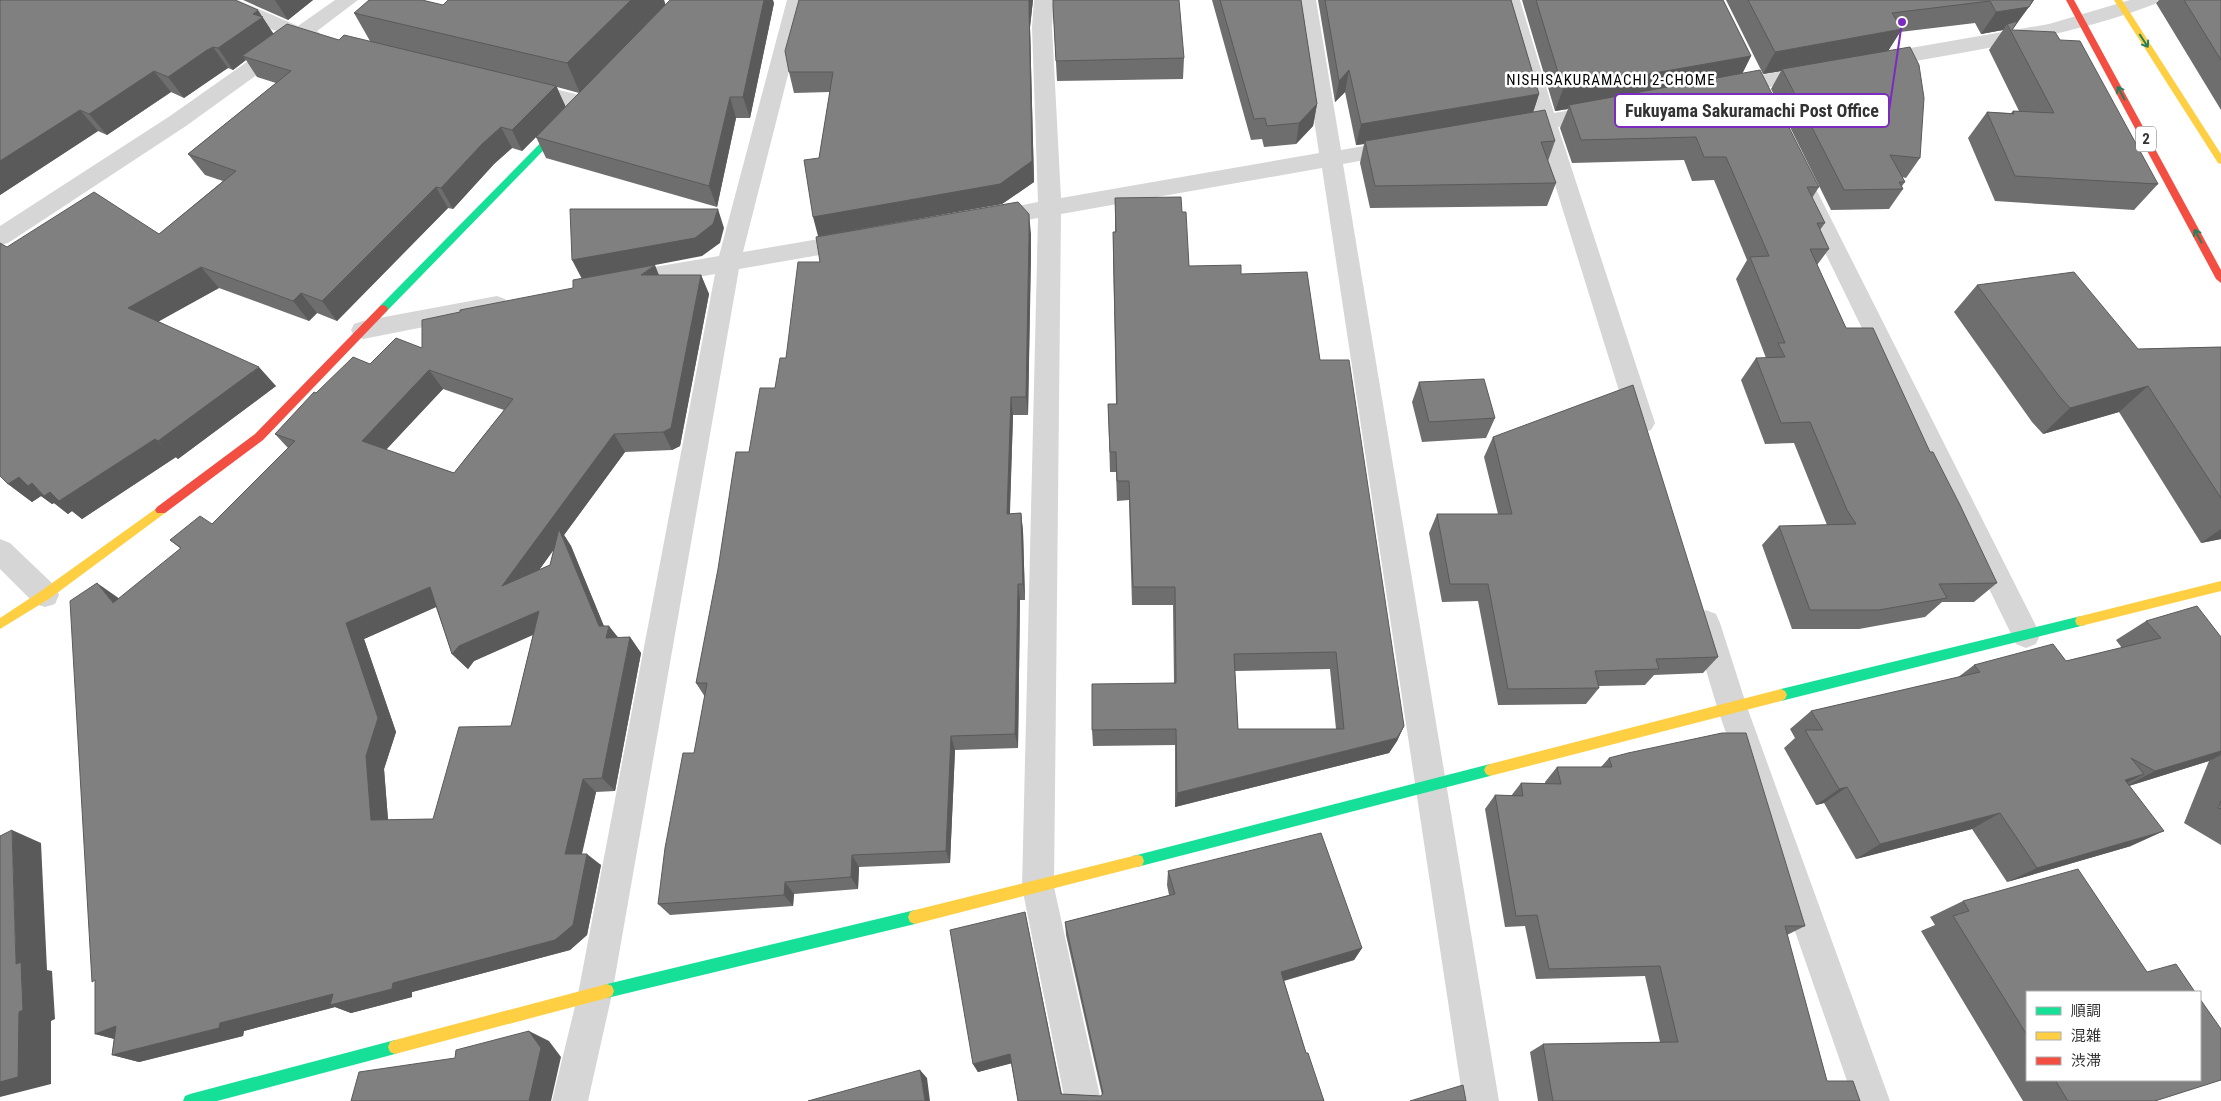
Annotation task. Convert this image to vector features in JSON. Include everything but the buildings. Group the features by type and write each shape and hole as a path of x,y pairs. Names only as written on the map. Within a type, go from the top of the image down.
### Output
{"main road":[{"name":"2","path":"2070,0 2221,279"},
{"path":"2121,5 2221,161"},
{"path":"0,624 45,595 259,437 588,99"},
{"path":"190,1101 595,994 1038,887 1732,707 2221,586"}],"street":[{"path":"220,0 300,34 329,41"},
{"path":"0,237 178,121 348,0"},
{"path":"570,1101 595,994 729,262 797,0"},
{"path":"1044,0 1042,27 1050,209 1038,887 1083,1101"},
{"path":"1306,0 1481,1101"},
{"path":"1510,0 1546,122 1648,443"},
{"path":"1859,64 2061,28 2121,5 2148,0"},
{"path":"1741,58 1758,92"},
{"path":"1706,92 1758,92 1830,69"},
{"path":"509,84 588,99"},
{"path":"1488,132 1622,108"},
{"path":"972,222 1419,143"},
{"path":"1797,172 2026,635"},
{"path":"604,285 875,238"},
{"path":"363,330 518,301"},
{"path":"0,551 45,595"},
{"path":"1699,603 1732,707 1872,1101"}],"traffic: fast":[{"path":"383,309 567,121"},
{"path":"1781,695 2081,621"},
{"path":"1137,861 1490,770"},
{"path":"607,991 915,917"},
{"path":"190,1101 395,1047"}],"traffic: slow":[{"path":"2118,0 2221,161"},
{"path":"0,624 45,595 161,510"},
{"path":"2081,621 2221,586"},
{"path":"1490,770 1781,695"},
{"path":"915,917 1137,861"},
{"path":"395,1047 607,991"}],"traffic: jam":[{"path":"2070,0 2221,279"},
{"path":"161,510 259,437 383,309"}],"place":[{"name":"Fukuyama Sakuramachi Post Office","path":"1902,22"}],"district":[{"name":"NISHISAKURAMACHI 2-CHOME","path":"1611,80"}]}
